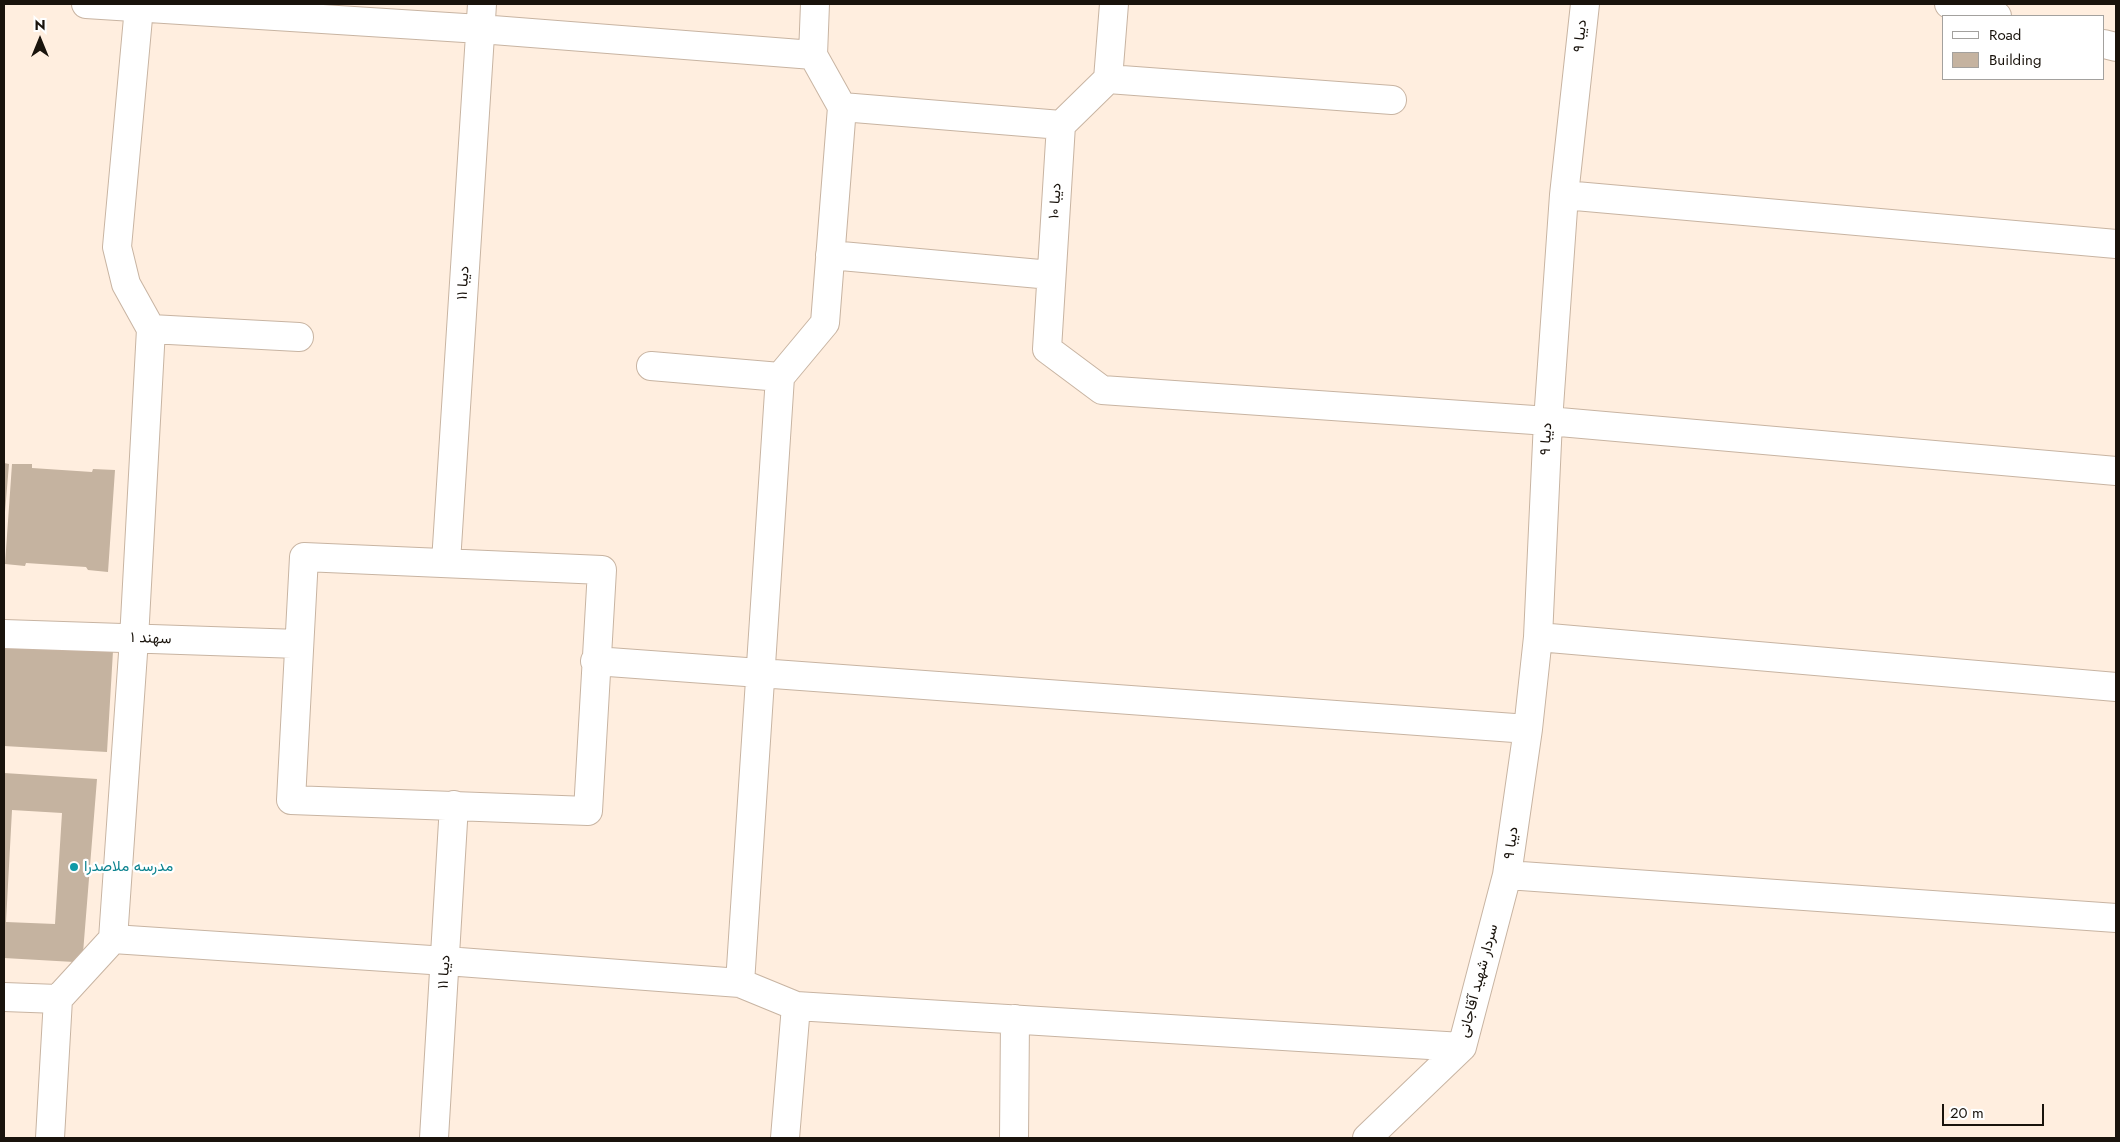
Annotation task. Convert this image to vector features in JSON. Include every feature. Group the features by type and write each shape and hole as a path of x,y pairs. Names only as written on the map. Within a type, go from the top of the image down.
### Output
{"street":[{"path":"86,4 481,17 813,55"},
{"path":"740,983 762,673 780,377 825,323 842,107 813,55 816,4"},
{"path":"842,107 1061,126 1108,79 1114,4"},
{"name":"دیبا ۹","path":"1507,875 1528,730 1538,637 1548,421 1564,195 1585,4"},
{"path":"1949,4 1994,15"},
{"path":"50,1138 58,999 113,939 134,638 151,329 126,284 117,247 139,7"},
{"name":"دیبا ۱۱","path":"446,562 481,17"},
{"path":"1108,79 1392,100"},
{"name":"دیبا ۱۰","path":"1061,126 1046,349 1102,390 1548,421"},
{"path":"1564,195 2116,244"},
{"path":"830,255 1051,275"},
{"path":"151,329 299,336"},
{"path":"651,366 780,377"},
{"path":"1548,421 2116,471"},
{"path":"304,557 446,562 602,570 588,811 291,800 304,557"},
{"name":"سهند ۱","path":"4,634 299,644"},
{"path":"1538,637 2116,687"},
{"path":"596,661 1528,730"},
{"name":"دیبا ۱۱","path":"434,1138 454,805"},
{"path":"1507,875 2116,918"},
{"name":"سردار شهید آقاجانی","path":"1367,1138 1462,1047 1507,875"},
{"path":"113,939 446,960 740,983 796,1006 1462,1047"},
{"path":"4,997 58,999"},
{"path":"784,1138 796,1006"},
{"path":"1014,1138 1015,1019"}],"building":[{"path":"4,463 9,464 5,512 4,512"},
{"path":"12,464 32,464 32,468 92,472 93,469 115,470 108,572 88,570 86,567 26,563 25,566 5,564"},
{"path":"4,645 113,651 107,752 4,746"},
{"name":"مدرسه ملاصدرا","path":"4,773 97,779 83,953 74,962 4,958","holes":["12,810 62,813 55,924 6,922"]}],"place":[{"name":"مدرسه ملاصدرا","path":"74,867"}]}
